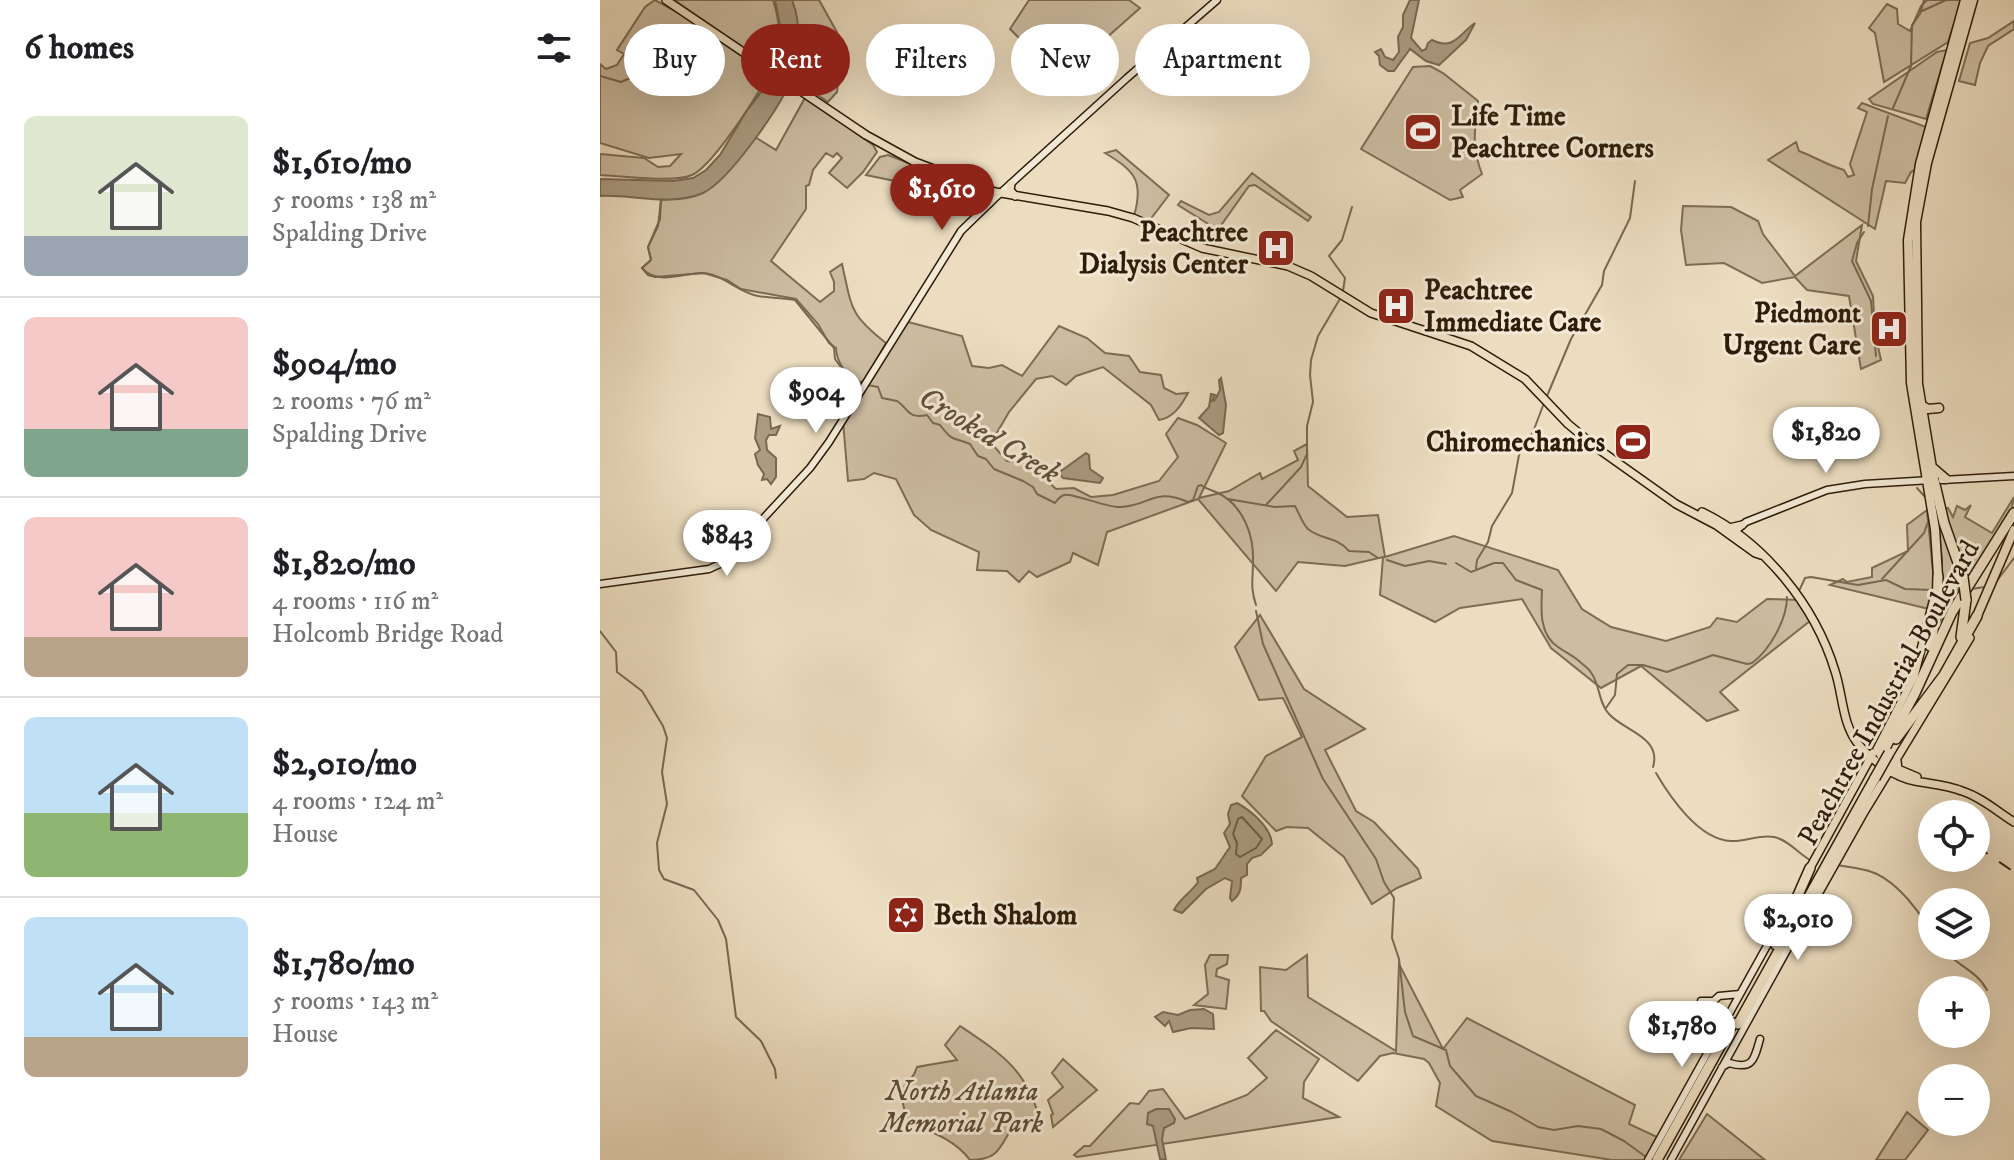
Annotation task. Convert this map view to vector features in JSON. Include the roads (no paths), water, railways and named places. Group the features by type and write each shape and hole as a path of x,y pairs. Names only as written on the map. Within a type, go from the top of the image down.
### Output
{"highway":[{"path":"1922,676 1937,610 1938,576 1930,480 1910,374 1916,230 1922,184 1969,13 1969,0"},
{"path":"1957,652 1964,629 1966,600 1963,577 1930,480 1931,466 1918,407 1908,240 1922,154 1969,0"},
{"path":"1912,203 1913,354 1914,380 1919,390"},
{"path":"1918,407 1939,409 1928,413 1923,419"},
{"path":"1931,466 1946,479"},
{"name":"Peachtree Industrial Boulevard","path":"1657,1160 1785,939 1881,763 1963,591 2014,513"},
{"name":"Peachtree Industrial Boulevard","path":"1663,1160 1776,945 1881,763 1957,652 1977,616 2014,530"},
{"path":"1776,945 1810,868"},
{"path":"1785,939 1818,894"}],"main road":[{"path":"666,0 883,146 915,162 981,188 1108,211 1133,218 1202,248 1288,266 1311,276 1371,313 1464,343 1525,379 1578,433 1671,499 1735,532 1761,555 1795,593 1820,631 1835,669 1845,716 1853,736 1881,763 1916,781 1965,792 2014,822"},
{"path":"600,584 718,566 815,461 952,243 989,203 1217,0"},
{"path":"1013,181 1010,190 1015,196"},
{"path":"981,188 987,194 989,203"},
{"path":"1735,532 1762,516 1827,490 1865,484 2014,476"},
{"path":"1881,763 1877,749 1911,685 1920,659 1938,576"},
{"path":"1870,802 1882,775 1873,767 1881,763 1959,658 1977,616"},
{"name":"Peachtree Industrial Boulevard","path":"1671,1160 1870,802 1894,716"},
{"path":"1853,736 1881,763 1917,777"},
{"path":"1863,743 1873,745 1881,763 1926,782"},
{"name":"Peachtree Industrial Boulevard","path":"1648,1160 1810,868 1881,763"},
{"path":"1701,1001 1710,1004 1719,996 1743,992"},
{"path":"1730,996 1735,1005"},
{"path":"1722,1067 1729,1063 1743,1067 1749,1065 1760,1041"},
{"path":"1729,1054 1734,1065"}],"water":[{"path":"775,0 792,0 798,24 780,24"},
{"path":"1410,0 1419,0 1411,38 1422,51 1432,40 1446,44 1456,40 1475,23 1466,40 1439,65 1426,61 1410,49 1394,71 1388,71 1380,65 1375,52 1381,49 1385,57 1393,60 1399,52 1398,37"},
{"path":"758,96 782,96 740,159 703,193 665,200 600,196 600,179 674,181 693,178 720,155"},
{"path":"1221,378 1226,405 1223,433 1219,435 1199,418 1209,407 1211,394 1215,395 1212,401 1215,400"},
{"path":"758,414 770,417 771,429 780,426 776,435 769,435 766,440 767,450 776,458 776,477 771,484 767,479 762,480 764,474 755,454 760,450 755,438"},
{"path":"1086,453 1089,455 1090,469 1103,478 1100,483 1063,478 1061,471"},
{"path":"1237,803 1264,825 1272,844 1247,864 1247,875 1241,878 1240,891 1232,901 1232,881 1225,878 1206,889 1182,913 1174,910 1198,882 1197,878 1215,869 1230,847 1224,833 1230,824 1228,814 1231,805"},
{"path":"1204,1009 1213,1014 1214,1029 1191,1028 1173,1032 1169,1021 1165,1026 1155,1017 1163,1012 1178,1015"},
{"path":"1156,1109 1169,1109 1175,1119 1174,1123 1164,1128 1162,1139 1166,1160 1160,1159 1153,1126 1147,1124 1148,1113"}],"waterway":[{"path":"1893,108 1911,66 1912,25 1920,14 1924,0"},
{"path":"1922,11 1946,0"},
{"path":"600,76 624,81"},
{"path":"1868,226 1872,189 1888,116"},
{"path":"1547,396 1571,339 1602,285 1604,271 1630,218 1635,181"},
{"name":"Crooked Creek","path":"661,199 660,219 648,247 651,260 642,268 648,273 662,277 709,274 750,294 795,300 834,348 835,359 852,382 878,387 882,398 897,401 912,414 927,415 951,437 970,444 978,456 986,459 994,469 1023,481 1033,487 1037,494 1055,503 1068,495 1120,507 1167,496 1188,502 1193,500 1201,485 1227,499 1241,514 1249,532 1256,605"},
{"path":"1343,291 1345,278 1329,256 1342,240 1352,207"},
{"path":"1864,232 1852,261 1871,301 1876,356"},
{"path":"1266,505 1301,467 1307,454 1307,426 1313,402 1311,360 1318,336 1341,297"},
{"path":"1476,569 1492,526 1512,493 1519,455 1533,432 1544,403"},
{"path":"1917,488 1926,498"},
{"name":"Crooked Creek","path":"1228,499 1275,507 1295,506 1308,529 1349,551 1369,552 1378,558"},
{"path":"1882,579 1924,533 1929,519"},
{"path":"1993,586 2014,558"},
{"name":"Crooked Creek","path":"1387,560 1405,566 1429,561 1446,564"},
{"name":"Crooked Creek","path":"1456,563 1471,572 1494,563 1503,563 1516,580 1542,590 1542,621 1547,636 1589,670 1609,714 1652,748 1653,767"},
{"path":"1800,589 1805,578 1811,577 1858,585 1886,580 1905,589 1932,590"},
{"path":"1971,589 1985,587"},
{"path":"1944,591 1958,590"},
{"path":"1606,708 1615,695 1617,674 1628,665 1643,665 1667,672 1713,655 1752,663 1776,633 1787,597"},
{"path":"1256,611 1263,644 1323,779 1376,859 1394,898 1392,938 1399,959 1405,1012 1413,1036 1446,1050 1450,1066 1476,1096 1538,1127 1554,1130 1578,1126 1601,1129 1646,1157"},
{"path":"600,631 616,652 617,672 642,691 667,738 662,772 667,804 657,843 659,870 664,879 694,890 718,920 726,939 736,1017 761,1041 775,1069 776,1078"},
{"name":"Crooked Creek","path":"1656,773 1677,805 1708,833 1731,841 1774,837 1810,860"},
{"name":"Crooked Creek","path":"1837,865 1879,875 1897,888 1918,912"},
{"name":"Crooked Creek","path":"1954,960 1976,976"}],"railway":[{"path":"1990,856 2014,872"}],"place":[{"name":"Life Time Peachtree Corners","path":"1423,132"},
{"name":"Peachtree Dialysis Center","path":"1276,248"},
{"name":"Peachtree Immediate Care","path":"1396,306"},
{"name":"Piedmont Urgent Care","path":"1889,329"},
{"name":"Chiromechanics","path":"1633,442"},
{"name":"Beth Shalom","path":"906,915"}],"park label":[{"name":"North Atlanta Memorial Park","path":"962,1107"}]}
